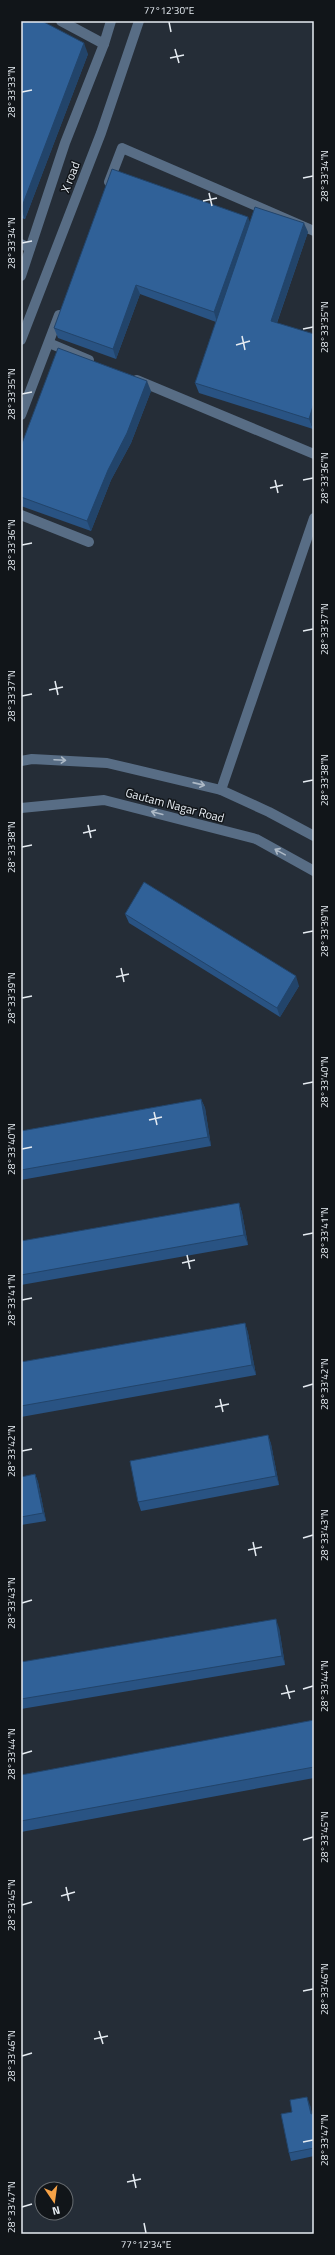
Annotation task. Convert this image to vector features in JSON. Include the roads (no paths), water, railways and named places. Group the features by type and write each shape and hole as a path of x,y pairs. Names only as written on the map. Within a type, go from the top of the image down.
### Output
{"street":[{"path":"61,21 104,44"},
{"path":"21,276 26,246 104,44 111,21"},
{"name":"X road","path":"21,340 101,133 139,21"},
{"path":"106,191 122,148 314,231"},
{"path":"21,415 62,307"},
{"path":"49,343 100,365"},
{"path":"130,377 314,454"},
{"path":"21,515 89,542"},
{"path":"221,790 314,518"},
{"path":"21,761 32,759 106,763 221,790 270,812 314,836"},
{"name":"Gautam Nagar Road","path":"21,808 104,800 256,839 314,871"}]}
